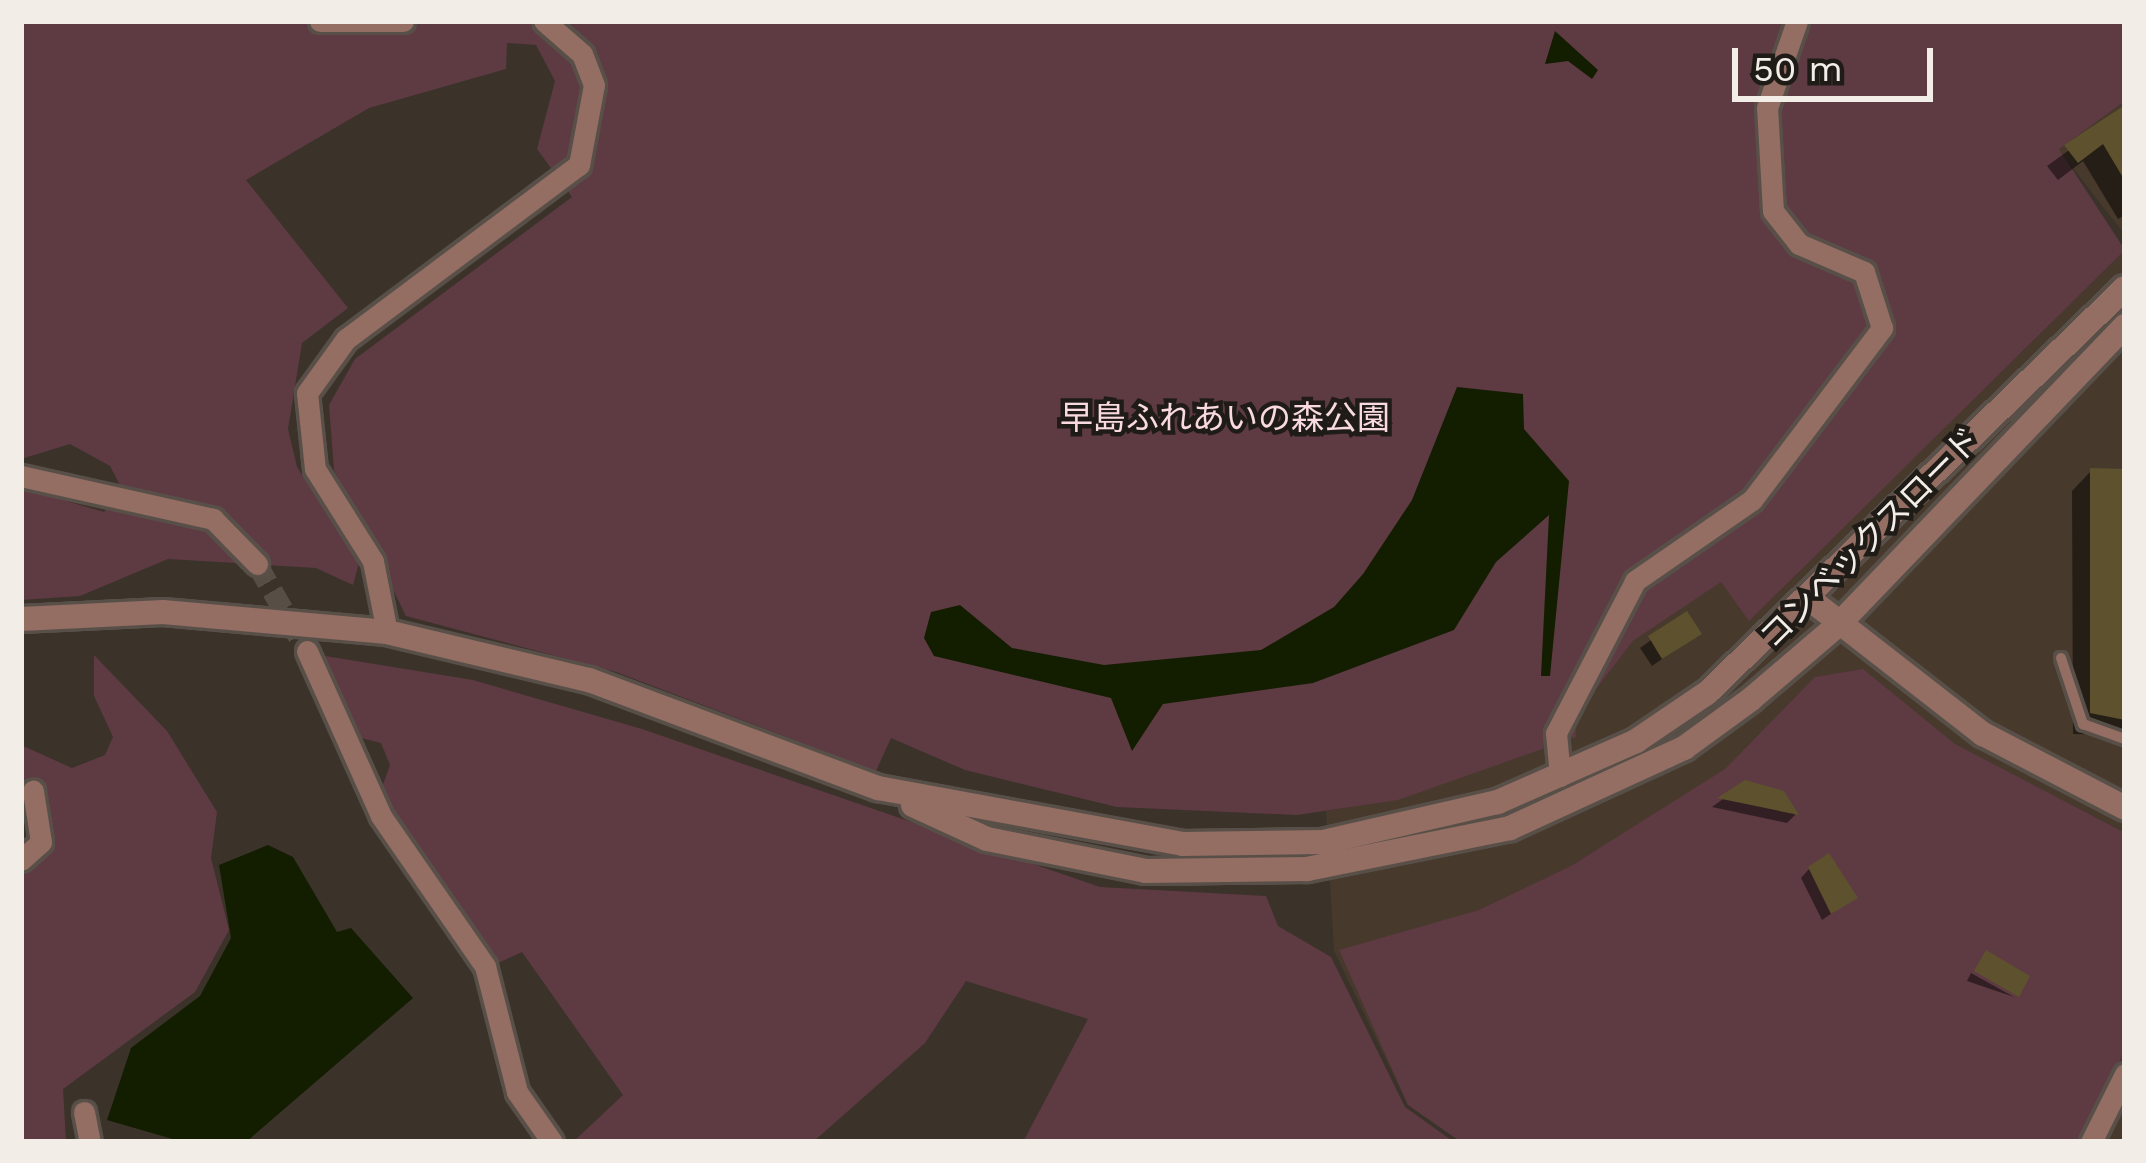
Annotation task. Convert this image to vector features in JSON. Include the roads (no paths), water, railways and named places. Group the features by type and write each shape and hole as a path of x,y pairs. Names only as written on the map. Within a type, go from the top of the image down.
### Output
{"street":[{"path":"320,21 403,21"},
{"path":"388,632 374,561 315,469 308,394 346,339 579,165 594,85 582,54 544,21"},
{"path":"1560,776 1556,733 1635,581 1752,500 1882,328 1864,272 1799,244 1773,211 1767,108 1797,21"},
{"name":"コンベックスロード","path":"878,788 1080,830 1240,845 1421,825 1560,776 1707,693 1812,601 2125,289"},
{"name":"コンベックスロード","path":"878,788 987,839 1126,868 1378,861 1510,827 1632,775 1750,700 1840,623 2125,326"},
{"path":"21,476 213,519 257,564"},
{"path":"1812,601 1983,734 2125,808"},
{"path":"21,619 163,612 388,632 589,680 878,788"},
{"path":"307,651 381,816 484,966 517,1092 552,1142"},
{"path":"21,860 41,842 33,791"},
{"path":"2091,1142 2125,1074"},
{"path":"84,1112 90,1142"}],"lane":[{"path":"2062,658 2083,724 2125,740"}],"tunnel":[{"path":"257,564 307,651"}],"park label":[{"name":"早島ふれあいの森公園","path":"1225,418"}]}
